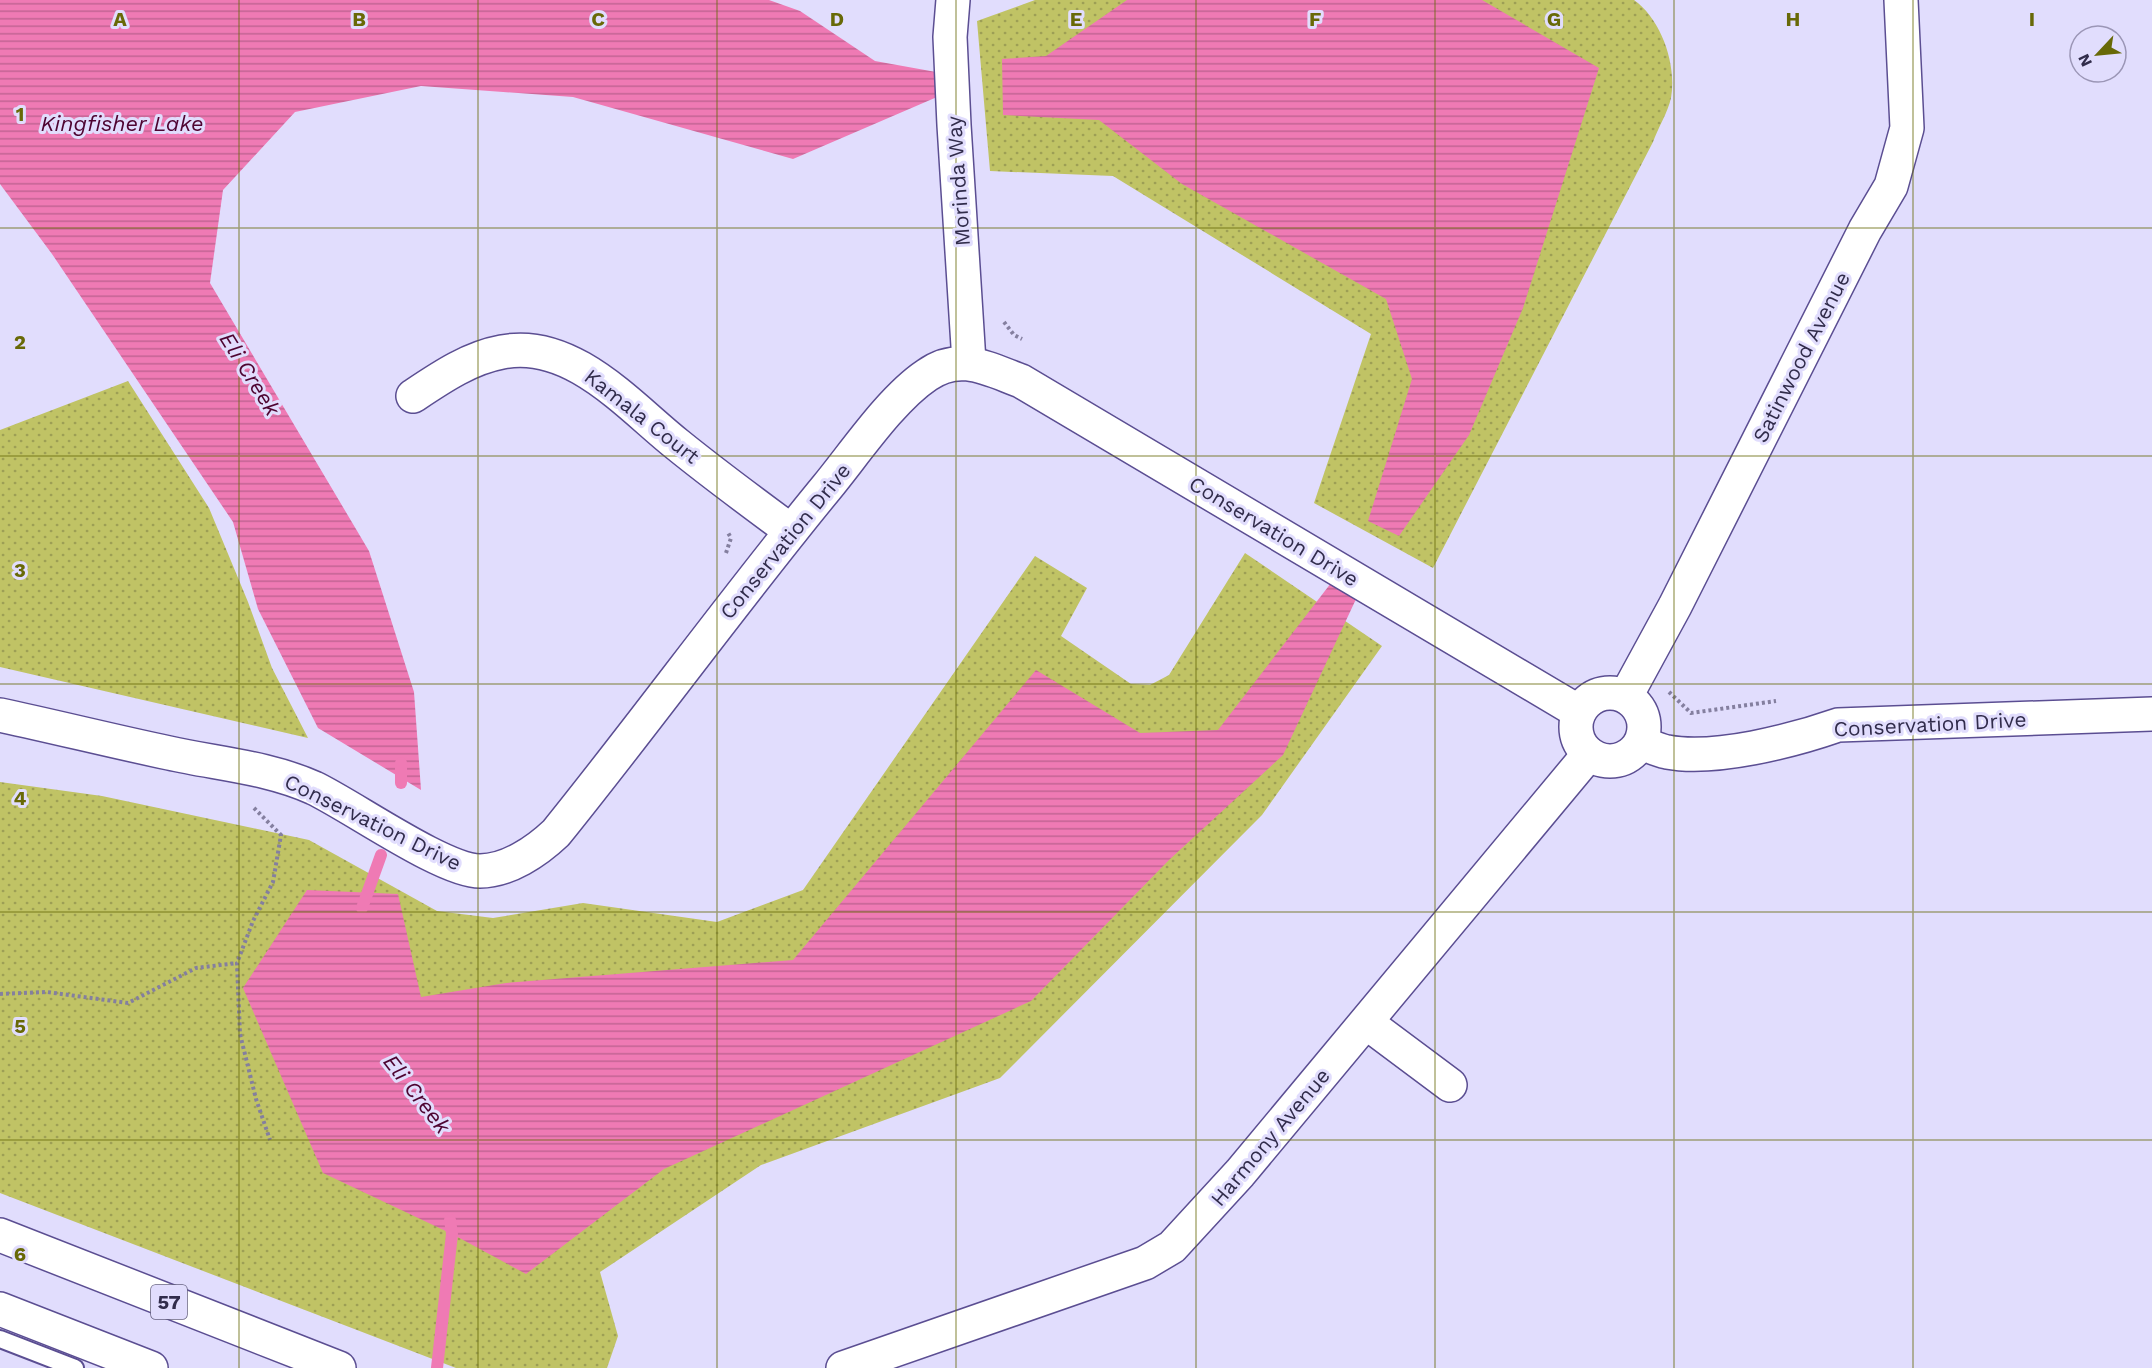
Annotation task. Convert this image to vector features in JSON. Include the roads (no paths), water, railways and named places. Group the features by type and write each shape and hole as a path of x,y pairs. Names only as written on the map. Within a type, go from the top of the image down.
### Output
{"street":[{"name":"Morinda Way","path":"953,0 950,37 951,70 969,362"},
{"name":"Satinwood Avenue","path":"1626,696 1865,231 1891,186 1907,128 1901,0"},
{"name":"Kamala Court","path":"413,396 448,372 503,351 537,351 566,362 606,383 676,444 791,531"},
{"name":"Conservation Drive","path":"0,715 168,753 257,768 313,788 432,854 464,867 480,871 521,859 540,848 556,833 791,531 901,398 927,375 948,366 969,362 1021,381 1579,712"},
{"path":"1603,693 1626,696 1638,706 1645,724 1641,743 1630,755 1616,761 1602,761 1589,754 1577,735 1579,712 1589,700 1603,693"},
{"name":"Conservation Drive","path":"1641,743 1667,752 1695,754 1798,739 1838,725 2152,714"},
{"name":"Harmony Avenue","path":"843,1368 1145,1263 1172,1247 1225,1190 1367,1023 1589,754"},
{"path":"1367,1023 1450,1085"},
{"name":"57","path":"0,1235 339,1368"},
{"path":"0,1309 151,1368"}],"lane":[{"path":"0,1339 75,1368"}],"water":[{"name":"Kingfisher Lake","path":"0,0 769,0 800,11 875,61 947,74 951,91 793,159 573,97 421,86 295,112 223,190 210,283 369,551 414,692 421,790 318,728 258,609 233,522 52,254 0,184"},
{"path":"1127,0 1482,0 1599,68 1523,308 1469,435 1399,536 1368,521 1412,379 1386,299 1182,184 1099,120 1003,115 1002,59 1046,56"},
{"path":"1331,583 1357,597 1283,755 1169,860 1031,1001 664,1169 526,1274 452,1234 323,1173 243,988 307,890 398,894 421,997 506,983 793,960 1036,670 1140,733 1218,730"}],"waterway":[{"name":"Eli Creek","path":"401,763 401,783"},
{"name":"Eli Creek","path":"362,908 381,855"},
{"name":"Eli Creek","path":"437,1368 452,1234 450,1220"}]}
